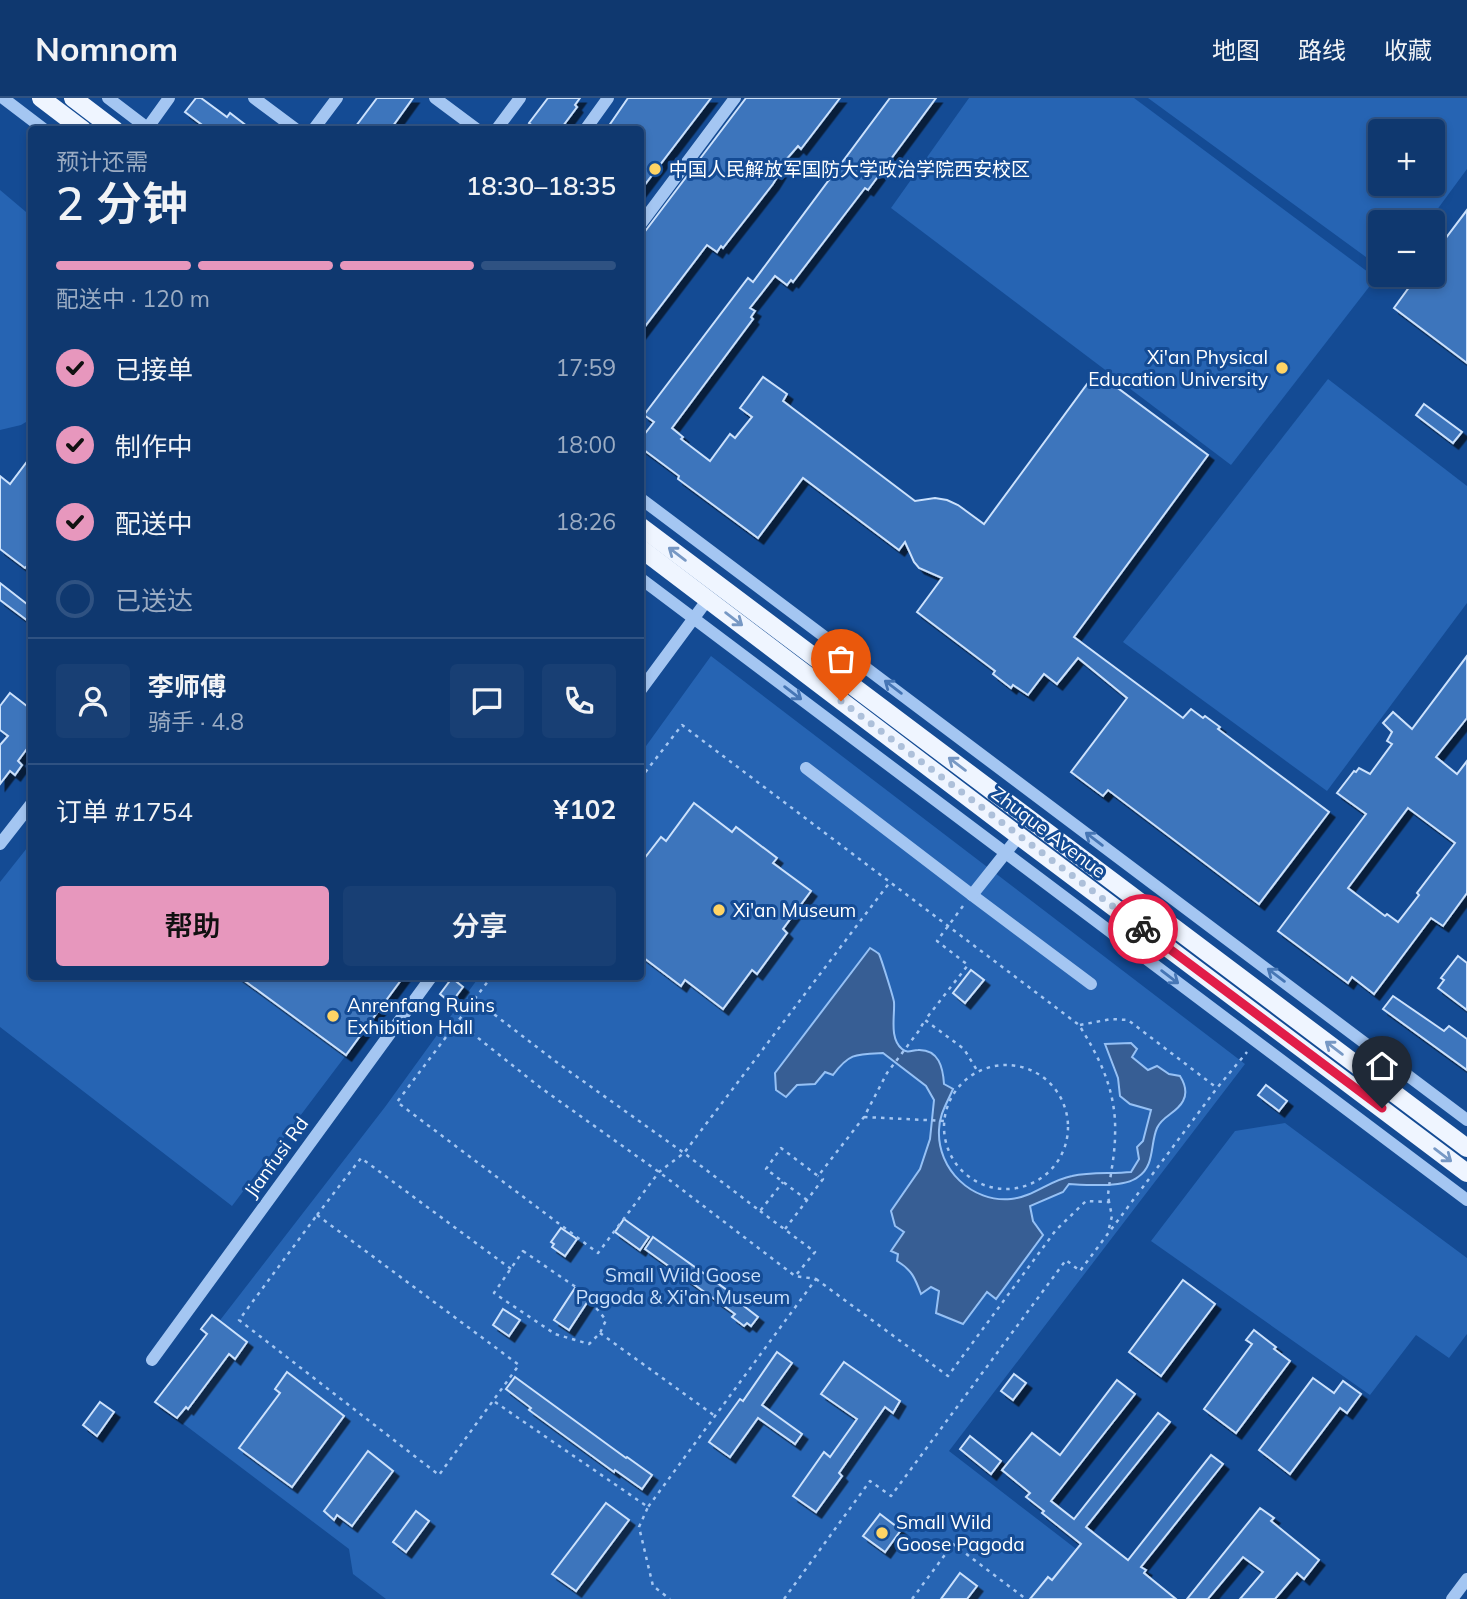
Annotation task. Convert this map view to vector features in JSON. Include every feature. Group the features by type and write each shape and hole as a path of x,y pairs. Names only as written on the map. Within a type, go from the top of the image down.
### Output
{"main road":[{"path":"41,98 78,126"},
{"path":"73,98 110,126"},
{"name":"Zhuque Avenue","path":"644,529 1467,1148"},
{"name":"Zhuque Avenue","path":"644,551 1467,1173"}],"street":[{"path":"3,98 40,126"},
{"path":"108,98 144,126"},
{"path":"150,126 169,98"},
{"path":"254,98 292,126"},
{"path":"316,126 337,98"},
{"path":"499,126 520,98"},
{"path":"588,126 608,98"},
{"path":"644,220 735,98"},
{"path":"441,100 473,126"},
{"path":"644,501 1467,1120"},
{"path":"644,581 1467,1200"},
{"path":"644,686 708,599"},
{"path":"806,768 1091,984"},
{"path":"0,844 28,808"},
{"path":"972,895 1019,836"},
{"name":"Jianfusi Rd","path":"152,1360 429,980"},
{"path":"1452,1599 1467,1579"}],"path":[{"path":"644,774 682,725 1079,1025 1105,1073 1112,1100 1115,1139 1108,1195 1112,1216 1107,1235"},
{"path":"489,980 397,1102 598,1253 659,1172 684,1153 890,882"},
{"path":"818,1176 864,1117 887,1073 968,965 937,941 972,895"},
{"path":"474,999 814,1252 795,1276"},
{"path":"1079,1025 1111,1019 1128,1020 1217,1088"},
{"path":"925,1020 964,1049 978,1072"},
{"path":"457,1022 795,1276 816,1279 948,1376 1056,1230 1086,1201 1110,1202"},
{"path":"784,1599 870,1481 891,1496 1066,1260 1080,1271 1217,1088 1256,1041"},
{"path":"998,1066 1018,1066 1037,1073 1053,1086 1064,1103 1068,1123 1066,1144 1058,1162 1043,1177 1025,1186 1005,1189 985,1186 967,1176 954,1161 946,1142 945,1121 950,1101 962,1084 978,1072 998,1066"},
{"path":"864,1117 945,1121"},
{"path":"785,1229 823,1179 781,1148 766,1169 807,1200"},
{"path":"317,1215 519,1365 439,1475 239,1320 317,1215 361,1158 511,1269"},
{"path":"760,1211 783,1182"},
{"path":"523,1251 583,1292 606,1320 600,1333 589,1344 555,1334 494,1293 511,1269 523,1251"},
{"path":"670,1599 653,1586 650,1574 639,1527 648,1507 816,1279"},
{"path":"600,1333 715,1416"},
{"path":"494,1401 648,1507"},
{"path":"912,1599 953,1544 1026,1599"}],"green space":[{"path":"969,98 1134,98 1368,272 1369,287 1231,465 891,208"},
{"path":"1148,98 1467,98 1467,169 1437,210 1368,210 1368,259"},
{"path":"0,190 28,214 28,421 0,430"},
{"path":"1328,379 1467,486 1467,603 1327,791 1123,642"},
{"name":"Small Wild Goose Pagoda & Xi'an Museum","path":"711,656 1245,1064 949,1451 1141,1599 386,1599 353,1574 349,1549 156,1403 385,1107 477,980 644,980 644,749"},
{"path":"28,847 28,980 403,980 232,1206 0,1027 0,882"},
{"path":"1285,1123 1467,1258 1467,1334 1449,1358 1416,1335 1370,1395 1151,1241 1235,1131"}],"shaded area":[{"path":"870,948 879,954 892,993 895,1039 906,1051 925,1051 935,1056 941,1066 944,1084 953,1089 939,1125 944,1158 960,1181 983,1195 997,1199 1019,1198 1072,1176 1131,1172 1139,1159 1137,1147 1143,1141 1151,1110 1130,1104 1120,1096 1118,1078 1105,1044 1131,1043 1137,1049 1132,1057 1148,1070 1157,1066 1169,1074 1180,1076 1185,1088 1185,1098 1157,1128 1150,1161 1138,1177 1115,1184 1069,1184 1063,1192 1030,1206 1033,1221 1043,1235 996,1299 987,1292 963,1324 936,1313 939,1291 931,1287 921,1294 912,1275 897,1261 898,1254 891,1251 904,1232 895,1226 891,1211 920,1169 930,1139 934,1100 926,1086 883,1053 854,1056 844,1062 833,1075 825,1072 815,1084 797,1085 786,1097 776,1090 775,1073"}],"building":[{"path":"196,98 201,98 227,117 230,113 247,126 204,126 185,112"},
{"path":"377,98 413,98 393,126 356,126"},
{"path":"548,98 580,98 575,105 577,107 563,126 533,126 529,123"},
{"path":"628,98 711,98 644,186 644,126 609,126"},
{"path":"746,98 840,98 801,149 798,146 778,169 781,171 773,184 723,248 721,246 717,252 707,245 644,328 644,233"},
{"path":"890,98 936,98 868,190 865,188 793,282 791,280 787,285 775,276 750,308 755,311 751,317 753,319 672,428 683,437 681,439 710,461 730,434 735,438 752,417 740,408 763,377 787,394 783,401 915,501 935,498 947,500 984,524 1096,372 1208,455 1074,637 1183,718 1191,709 1203,718 1205,716 1220,727 1218,729 1329,812 1259,904 1108,790 1103,796 1071,772 1127,698 1078,658 1057,684 1044,674 1028,695 1013,685 1011,688 993,674 995,671 917,612 942,578 919,568 905,542 899,550 803,478 758,538 678,479 679,476 644,450 644,435 654,422 644,415 748,278 753,282"},
{"path":"1467,210 1467,363 1394,308 1409,287 1445,287 1445,239"},
{"path":"1424,404 1462,432 1453,443 1416,415"},
{"path":"28,460 28,565 25,568 0,549 0,476 10,484"},
{"path":"0,583 28,605 28,621 0,600"},
{"path":"1467,656 1467,718 1436,757 1457,774 1467,761 1467,893 1443,926 1431,918 1374,994 1352,977 1348,983 1278,931 1366,814 1337,793 1359,768 1370,774 1392,744 1387,741 1392,732 1383,723 1393,712 1412,729","holes":["1408,808 1455,843 1398,922 1387,914 1385,916 1348,888"]},
{"path":"10,693 28,707 28,747 18,761 22,765 15,775 10,771 0,784 0,745 8,736 0,730 0,706"},
{"name":"Xi'an Museum","path":"694,803 732,832 736,827 777,858 773,863 811,891 783,929 787,933 757,974 752,970 723,1009 685,980 681,986 644,958 644,859 661,837 666,841"},
{"path":"1458,956 1467,963 1467,1010 1438,988 1444,980 1441,978"},
{"path":"971,970 984,980 965,1003 953,993"},
{"name":"Anrenfang Ruins Exhibition Hall","path":"243,980 401,980 346,1055"},
{"path":"450,980 463,987 451,1003 440,994"},
{"path":"1393,996 1444,1031 1449,1026 1467,1039 1467,1070 1383,1009"},
{"path":"1266,1085 1287,1101 1279,1111 1258,1095"},
{"path":"624,1219 649,1237 640,1250 615,1232"},
{"path":"561,1228 577,1239 565,1256 552,1247 554,1244 551,1242"},
{"path":"653,1237 738,1298 736,1300 758,1317 751,1326 747,1323 744,1326 732,1317 735,1314 645,1249"},
{"path":"1183,1280 1215,1304 1161,1376 1129,1352"},
{"path":"575,1288 590,1298 569,1330 554,1320"},
{"path":"503,1309 520,1320 509,1336 493,1325"},
{"path":"212,1315 247,1342 235,1359 229,1354 188,1409 186,1407 177,1418 155,1402 207,1334 201,1329"},
{"path":"1254,1330 1290,1361 1236,1433 1204,1409 1252,1344 1246,1340"},
{"path":"777,1352 792,1363 762,1405 802,1434 795,1444 758,1418 730,1457 709,1442 740,1399 743,1401"},
{"path":"844,1362 900,1401 893,1413 885,1407 839,1473 842,1476 816,1512 793,1496 824,1452 830,1457 857,1419 821,1394"},
{"path":"287,1372 344,1416 292,1487 239,1448 280,1393 275,1389"},
{"path":"1014,1374 1026,1383 1013,1400 1001,1391"},
{"path":"515,1377 652,1475 642,1489 615,1470 614,1472 529,1410 531,1408 506,1389"},
{"path":"1313,1378 1334,1393 1343,1381 1361,1394 1347,1413 1340,1408 1290,1474 1259,1450"},
{"path":"1117,1380 1135,1394 1051,1501 1074,1519 1158,1413 1170,1422 1086,1527 1128,1560 1211,1455 1223,1464 1141,1567 1146,1570 1144,1573 1176,1599 1030,1599 1048,1577 1052,1580 1081,1544 1042,1513 1044,1511 1026,1497 1030,1493 1002,1470 1032,1433 1060,1455"},
{"path":"100,1402 114,1412 97,1436 83,1425"},
{"path":"970,1436 1001,1461 991,1474 960,1449"},
{"path":"368,1451 393,1471 352,1526 337,1515 334,1520 324,1511"},
{"path":"606,1503 629,1520 576,1591 552,1574"},
{"path":"1260,1508 1274,1518 1271,1521 1319,1560 1304,1579 1297,1573 1275,1599 1240,1599 1263,1572 1243,1557 1208,1599 1187,1599"},
{"path":"416,1511 429,1521 406,1552 393,1542"},
{"name":"Small Wild Goose Pagoda","path":"880,1514 901,1530 885,1552 863,1536"},
{"path":"960,1573 977,1586 967,1599 941,1599"}],"way so far":[{"path":"841,701 1143,929"}],"place":[{"name":"中国人民解放军国防大学政治学院西安校区","path":"655,169"},
{"name":"Xi'an Physical Education University","path":"1282,368"},
{"name":"Xi'an Museum","path":"719,910"},
{"name":"Anrenfang Ruins Exhibition Hall","path":"333,1016"},
{"name":"Small Wild Goose Pagoda","path":"882,1533"}],"route":[{"path":"1143,929 1382,1108"}]}
